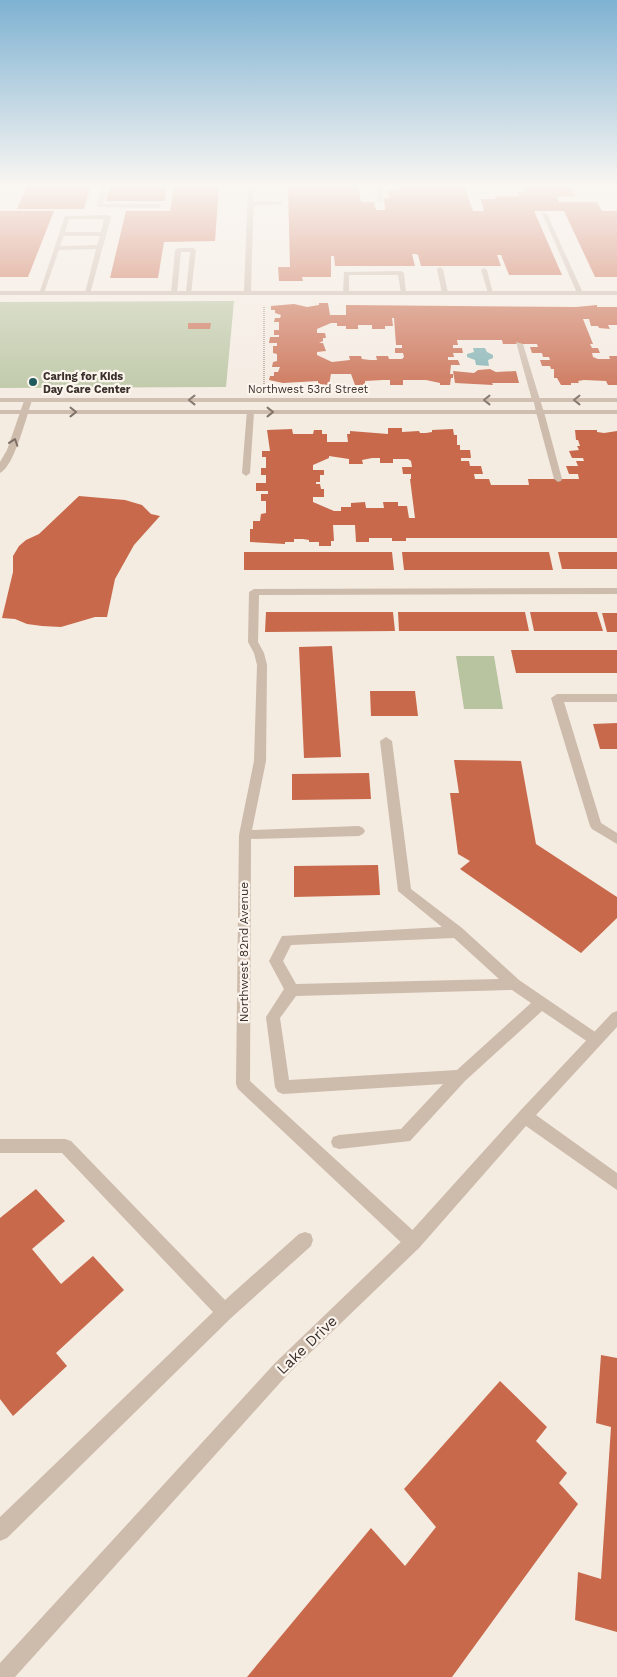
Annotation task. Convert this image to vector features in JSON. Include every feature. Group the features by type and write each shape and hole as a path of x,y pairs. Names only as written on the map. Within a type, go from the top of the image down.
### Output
{"street":[{"path":"42,293 52,264"},
{"path":"88,293 95,264"},
{"path":"174,293 177,264"},
{"path":"190,293 192,264"},
{"path":"247,293 248,264"},
{"path":"567,264 580,293"},
{"path":"440,269 445,293"},
{"path":"484,270 491,293"},
{"path":"346,293 346,273 401,273 404,293"},
{"path":"0,293 617,293"},
{"path":"519,344 558,479"},
{"name":"Northwest 53rd Street","path":"0,400 617,400"},
{"path":"0,470 12,450 28,400"},
{"name":"Northwest 53rd Street","path":"0,412 617,412"},
{"path":"246,473 250,412"},
{"name":"Northwest 82nd Avenue","path":"413,1242 243,1084 245,835 260,761 262,665 259,653 253,642 254,592 617,591"},
{"path":"617,698 556,698 596,826 617,839"},
{"path":"386,741 405,892 457,932 514,984 596,1040"},
{"path":"245,835 359,831"},
{"path":"292,990 276,961 287,940 457,932"},
{"path":"292,990 514,984"},
{"path":"292,990 273,1017 283,1087 460,1076"},
{"path":"339,1142 405,1136 460,1076 541,1003"},
{"name":"Lake Drive","path":"1,1677 281,1369 413,1242 525,1116 617,1018"},
{"path":"525,1116 617,1182"},
{"path":"0,1146 65,1146 225,1312"},
{"path":"0,1531 225,1312 305,1240"}],"path":[{"path":"264,302 264,389"}],"green space":[{"path":"234,301 226,387 0,388 0,302"},
{"path":"456,656 494,656 503,709 464,709"}],"water":[{"path":"473,348 485,348 487,352 493,355 493,358 488,360 489,366 476,365 475,360 467,357 467,354 474,352"}],"building":[{"path":"0,264 33,264 28,277 0,277"},
{"path":"113,264 160,264 158,278 110,278"},
{"path":"290,264 331,264 331,277 302,277 303,281 279,281 278,267 290,267"},
{"path":"335,264 415,264 415,266 335,266"},
{"path":"421,264 500,264 501,266 421,266"},
{"path":"505,264 557,264 562,275 509,275"},
{"path":"589,264 617,264 617,277 595,277"},
{"path":"319,303 328,303 330,315 346,315 346,305 576,307 597,305 597,307 617,307 617,325 608,325 610,329 591,326 589,319 583,319 593,344 590,344 592,348 598,348 600,353 592,353 593,357 610,359 609,356 617,356 617,385 608,385 606,381 584,380 578,381 579,383 571,383 571,385 561,385 557,378 554,378 554,369 551,369 550,366 542,366 540,360 550,360 549,357 543,357 542,353 532,353 530,347 538,347 537,344 503,344 502,340 457,340 458,345 453,345 453,348 462,348 463,353 453,353 454,357 448,357 448,360 458,360 460,365 451,365 450,374 453,374 453,378 451,378 450,385 440,385 440,383 426,380 403,380 403,385 390,385 390,380 383,380 365,381 365,385 355,385 351,374 331,374 329,385 318,384 318,381 283,383 269,380 270,376 274,376 274,372 278,372 280,367 272,367 273,362 277,361 277,354 273,353 273,346 277,346 277,343 269,343 270,337 279,337 279,335 274,335 274,330 279,330 279,322 274,322 275,318 280,318 281,315 275,313 275,310 271,310 271,306 294,304 307,307 319,305","holes":["392,318 394,318 396,345 402,345 402,348 395,348 395,353 403,353 404,357 402,359 376,356 377,360 370,360 362,359 361,356 349,356 350,360 332,362 317,355 317,352 326,351 323,343 319,343 323,341 323,338 326,338 325,333 317,333 317,329 331,323 337,323 337,326 346,326 346,329 358,329 358,325 372,325 372,329 385,329 385,326 393,326"]},
{"path":"188,323 211,323 210,329 188,329"},
{"path":"490,369 496,372 516,371 519,383 492,383 493,385 455,383 453,371 474,373 478,370"},
{"path":"388,428 402,428 402,432 419,431 420,433 432,432 432,430 453,429 454,435 457,435 457,445 460,445 460,450 470,450 471,458 461,458 461,461 469,461 470,466 481,466 483,474 474,474 475,479 489,479 491,485 529,485 528,479 579,479 578,474 569,474 566,466 578,466 576,461 584,461 583,458 572,458 569,451 579,450 577,446 580,446 578,440 576,440 575,430 597,430 597,432 604,433 617,431 617,538 406,538 406,541 392,541 392,538 369,538 369,542 356,542 355,525 333,525 334,541 331,541 331,546 319,546 319,542 309,542 309,540 303,539 294,539 294,542 285,542 285,544 250,542 250,529 253,529 253,521 260,521 261,514 266,513 266,501 261,501 261,494 268,494 268,491 256,491 256,483 266,483 266,475 261,475 261,468 266,468 266,457 262,457 262,451 270,451 267,430 292,429 293,434 313,434 314,430 322,430 322,434 327,434 327,442 348,442 347,434 350,434 350,431 388,434","holes":["329,456 349,459 349,464 363,464 362,460 372,458 380,458 380,463 393,463 393,459 408,459 411,461 412,467 402,467 403,474 411,474 415,518 409,518 407,506 398,506 398,502 383,502 384,508 366,508 365,502 351,503 351,507 341,507 341,511 334,511 313,502 313,497 324,497 324,489 321,489 320,484 316,484 316,482 320,482 320,475 324,475 324,470 313,470 313,465 329,458"]},
{"path":"79,496 125,500 142,505 151,514 160,516 134,545 115,579 107,617 95,617 61,627 27,624 15,619 2,618 13,572 13,556 19,546 26,540 39,534"},
{"path":"244,552 392,552 394,570 244,570"},
{"path":"402,552 549,552 553,570 404,570"},
{"path":"558,552 617,552 617,569 562,569"},
{"path":"266,612 393,612 395,631 265,632"},
{"path":"398,612 525,612 529,631 399,631"},
{"path":"530,612 597,612 603,631 534,631"},
{"path":"602,613 617,613 617,632 607,632"},
{"path":"332,646 341,757 304,758 299,647"},
{"path":"511,650 617,650 617,673 516,673"},
{"path":"370,691 415,691 418,716 371,716"},
{"path":"617,723 617,749 600,749 593,724"},
{"path":"454,760 521,761 536,844 617,897 617,918 581,953 460,869 470,861 458,854 450,793 459,793"},
{"path":"369,773 371,799 292,800 292,774"},
{"path":"378,865 380,895 294,897 294,866"},
{"path":"36,1189 65,1221 32,1249 61,1284 93,1256 124,1290 56,1353 67,1366 13,1416 0,1399 0,1218"},
{"path":"601,1355 617,1358 617,1632 575,1620 578,1572 601,1579 611,1427 596,1423"},
{"path":"500,1381 547,1427 536,1441 567,1473 559,1483 578,1504 452,1677 247,1677 371,1528 405,1566 436,1527 404,1489"}],"place":[{"name":"Caring for Kids Day Care Center","path":"33,382"}]}
